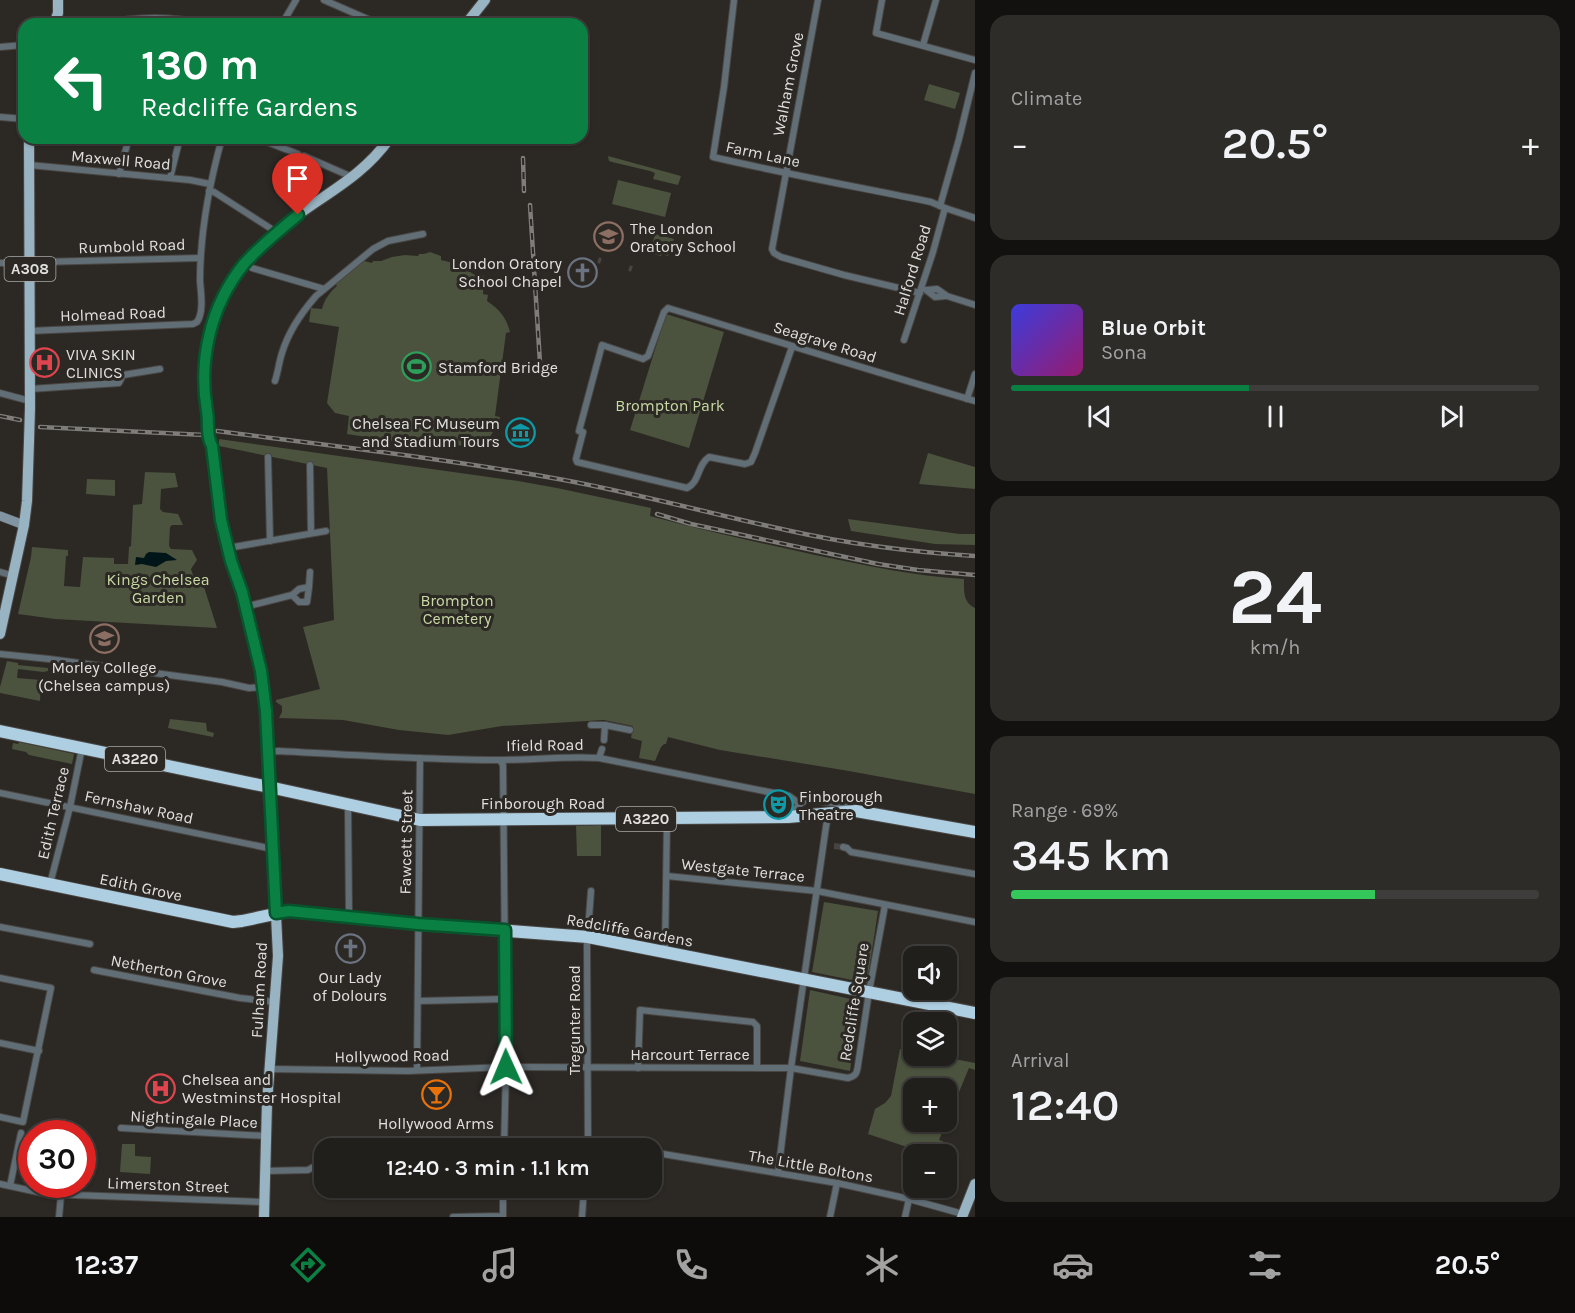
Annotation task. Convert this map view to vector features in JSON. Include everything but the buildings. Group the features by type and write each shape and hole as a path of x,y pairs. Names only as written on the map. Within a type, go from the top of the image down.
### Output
{"highway":[{"name":"A3220","path":"0,731 269,787"},
{"name":"Finborough Road","path":"269,787 420,820 788,817 856,810 975,832"},
{"name":"Edith Grove","path":"0,874 233,922 276,913"},
{"name":"Redcliffe Gardens","path":"276,913 289,911 588,937 975,1013"}],"main road":[{"path":"56,18 58,0"},
{"path":"471,18 485,0"},
{"name":"A308","path":"1,627 14,576 27,501 30,404 29,144"},
{"name":"Fulham Road","path":"264,1217 269,1069 278,956 263,687 258,656 228,548 217,498 212,446 215,442 213,425 209,420 204,389 207,341 224,297 246,262 298,215 368,165 386,144"},
{"path":"963,1216 975,1184"}],"street":[{"path":"286,18 296,0"},
{"path":"324,0 365,18"},
{"name":"Farm Lane","path":"734,0 713,157 786,174 801,175 931,202 975,218"},
{"name":"Walham Grove","path":"818,0 772,249 781,257 844,275 923,290"},
{"path":"882,0 876,33 975,60"},
{"path":"923,45 936,0"},
{"path":"0,47 18,46"},
{"name":"Halford Road","path":"904,340 923,290 975,73"},
{"path":"0,117 18,118"},
{"path":"119,174 127,144"},
{"path":"170,178 178,144"},
{"path":"200,258 209,188 220,144"},
{"path":"273,144 353,177"},
{"name":"Maxwell Road","path":"29,165 190,180 209,188 270,228"},
{"path":"275,381 289,338 309,305 324,289 373,249 388,242 423,234"},
{"name":"Rumbold Road","path":"0,263 200,258"},
{"name":"Holmead Road","path":"29,331 197,322 200,317 200,258"},
{"path":"246,262 252,267 324,289"},
{"path":"923,290 937,289 947,296 975,305"},
{"name":"Seagrave Road","path":"791,350 751,462 745,464 709,457 703,461 695,482 687,488 578,463 576,459 583,432 579,431 602,345 643,358 648,356 664,312 668,308 791,350 975,401"},
{"path":"30,389 119,383 123,375 160,369"},
{"path":"967,399 975,374"},
{"path":"0,393 30,404"},
{"path":"268,457 270,541"},
{"path":"310,465 311,533"},
{"path":"0,516 24,525"},
{"path":"228,548 326,531"},
{"path":"0,572 14,576"},
{"path":"292,595 299,602 307,602 310,572"},
{"path":"245,607 292,595 300,589 309,587"},
{"path":"0,654 222,682 249,688 263,687"},
{"path":"591,725 630,730"},
{"path":"604,740 605,725"},
{"name":"Edith Terrace","path":"50,884 70,807 82,748"},
{"path":"599,758 602,749"},
{"name":"Ifield Road","path":"267,752 500,760 599,758 789,796 800,804"},
{"name":"Fawcett Street","path":"417,1070 420,758"},
{"path":"500,760 503,765 506,999 504,1138"},
{"name":"Fernshaw Road","path":"0,793 273,849"},
{"name":"Finborough Road","path":"800,804 811,799 840,804 856,810"},
{"path":"348,804 349,916"},
{"path":"788,817 800,804"},
{"path":"778,1173 791,1068 829,812"},
{"path":"665,952 667,819"},
{"path":"824,845 834,846"},
{"path":"843,847 848,848 851,852 975,874"},
{"name":"Westgate Terrace","path":"667,876 817,891"},
{"name":"Tregunter Road","path":"589,1138 588,937 591,891"},
{"path":"817,891 975,922"},
{"name":"Redcliffe Square","path":"791,1068 848,1078 856,1075 868,992 885,905"},
{"path":"0,927 90,944"},
{"name":"Netherton Grove","path":"94,970 240,998 275,1002"},
{"path":"0,978 51,988 23,1122 0,1117"},
{"path":"418,1001 506,999"},
{"path":"638,1068 640,1010 753,1022 757,1026 757,1068"},
{"path":"0,1043 39,1051"},
{"name":"Hollywood Road","path":"269,1069 588,1068"},
{"name":"Harcourt Terrace","path":"588,1068 791,1068"},
{"name":"Nightingale Place","path":"121,1128 266,1136"},
{"path":"10,1186 18,1147"},
{"name":"The Little Boltons","path":"662,1154 837,1183 909,1199 963,1216"},
{"path":"264,1171 308,1170 314,1167"},
{"path":"830,1217 837,1183"},
{"name":"Limerston Street","path":"0,1184 18,1188"},
{"name":"Limerston Street","path":"96,1196 264,1202"},
{"path":"59,1217 61,1198"},
{"path":"453,1217 503,1216 503,1198"},
{"path":"582,1217 583,1198"},
{"path":"905,1217 909,1199"}],"green space":[{"path":"929,84 960,93 955,109 924,100"},
{"path":"608,156 681,176 678,185 653,179 655,173 650,171 609,161"},
{"path":"618,180 671,193 665,217 612,204"},
{"path":"655,234 674,239 668,256 650,253"},
{"name":"Stamford Bridge","path":"430,252 441,256 441,260 457,264 475,275 484,276 483,294 488,295 487,301 507,322 510,332 506,333 495,416 500,417 498,422 490,437 468,441 467,446 453,445 452,450 347,434 349,416 335,413 327,403 339,327 309,322 311,308 322,309 324,302 337,286 335,283 364,261 372,263 392,257 418,256"},
{"name":"Brompton Park","path":"666,314 724,332 689,448 630,430"},
{"name":"Brompton Cemetery","path":"219,439 557,488 651,508 650,516 815,555 889,570 964,579 966,600 975,608 975,794 720,750 668,737 655,761 639,758 642,741 631,738 633,726 604,720 502,726 448,735 399,730 343,720 279,718 282,706 276,700 320,689 303,627 334,620 327,468 219,446"},
{"path":"928,453 975,467 975,489 919,484"},
{"name":"Kings Chelsea Garden","path":"145,472 175,473 178,487 161,489 160,509 163,512 178,514 183,525 170,527 169,546 171,549 192,550 197,560 191,569 196,584 204,587 217,628 55,619 18,614 32,547 68,550 64,586 80,587 83,557 114,558 114,564 128,564 133,505 142,504"},
{"path":"87,479 115,480 115,496 86,494"},
{"path":"848,519 975,534 975,545 935,544 851,531"},
{"path":"7,661 18,663 18,665 48,668 48,671 43,672 18,669 17,678 41,680 40,701 0,693"},
{"path":"170,719 206,723 207,731 214,733 213,737 168,728"},
{"path":"19,742 74,754 72,764 12,749 13,743 18,744"},
{"path":"601,825 601,856 577,856 576,826"},
{"path":"824,902 878,911 867,983 812,972"},
{"path":"810,990 860,1001 850,1071 800,1061"},
{"path":"900,1049 903,1049 903,1066 957,1066 957,1060 975,1063 975,1070 969,1068 957,1097 957,1078 903,1078 903,1132 942,1132 939,1140 950,1144 903,1146 868,1134 875,1109 891,1096"},
{"path":"122,1144 135,1144 135,1156 151,1157 150,1174 120,1172"}],"shaded area":[{"path":"149,552 166,553 177,560 166,561 156,567 135,565 136,557 144,558"}],"tunnel":[{"path":"834,846 843,847"}],"railway":[{"path":"523,158 524,191"},
{"path":"530,205 540,363"},
{"path":"0,416 20,420"},
{"path":"40,427 205,435"},
{"path":"217,431 521,472 620,491 809,535 903,550 975,556"},
{"path":"657,514 691,524 878,564 975,575"}],"place":[{"name":"The London Oratory School","path":"609,237"},
{"name":"London Oratory School Chapel","path":"583,272"},
{"name":"VIVA SKIN CLINICS","path":"45,363"},
{"name":"Stamford Bridge","path":"417,367"},
{"name":"Chelsea FC Museum and Stadium Tours","path":"521,432"},
{"name":"Morley College (Chelsea campus)","path":"104,639"},
{"name":"Finborough Theatre","path":"778,805"},
{"name":"Our Lady of Dolours","path":"350,949"},
{"name":"Chelsea and Westminster Hospital","path":"161,1088"},
{"name":"Hollywood Arms","path":"436,1095"}],"route":[{"path":"298,215 246,262 237,274 224,297 210,331 204,369 208,427 221,520 231,561 242,592 261,671 266,711 276,913 289,911 505,930 506,1067"}]}
